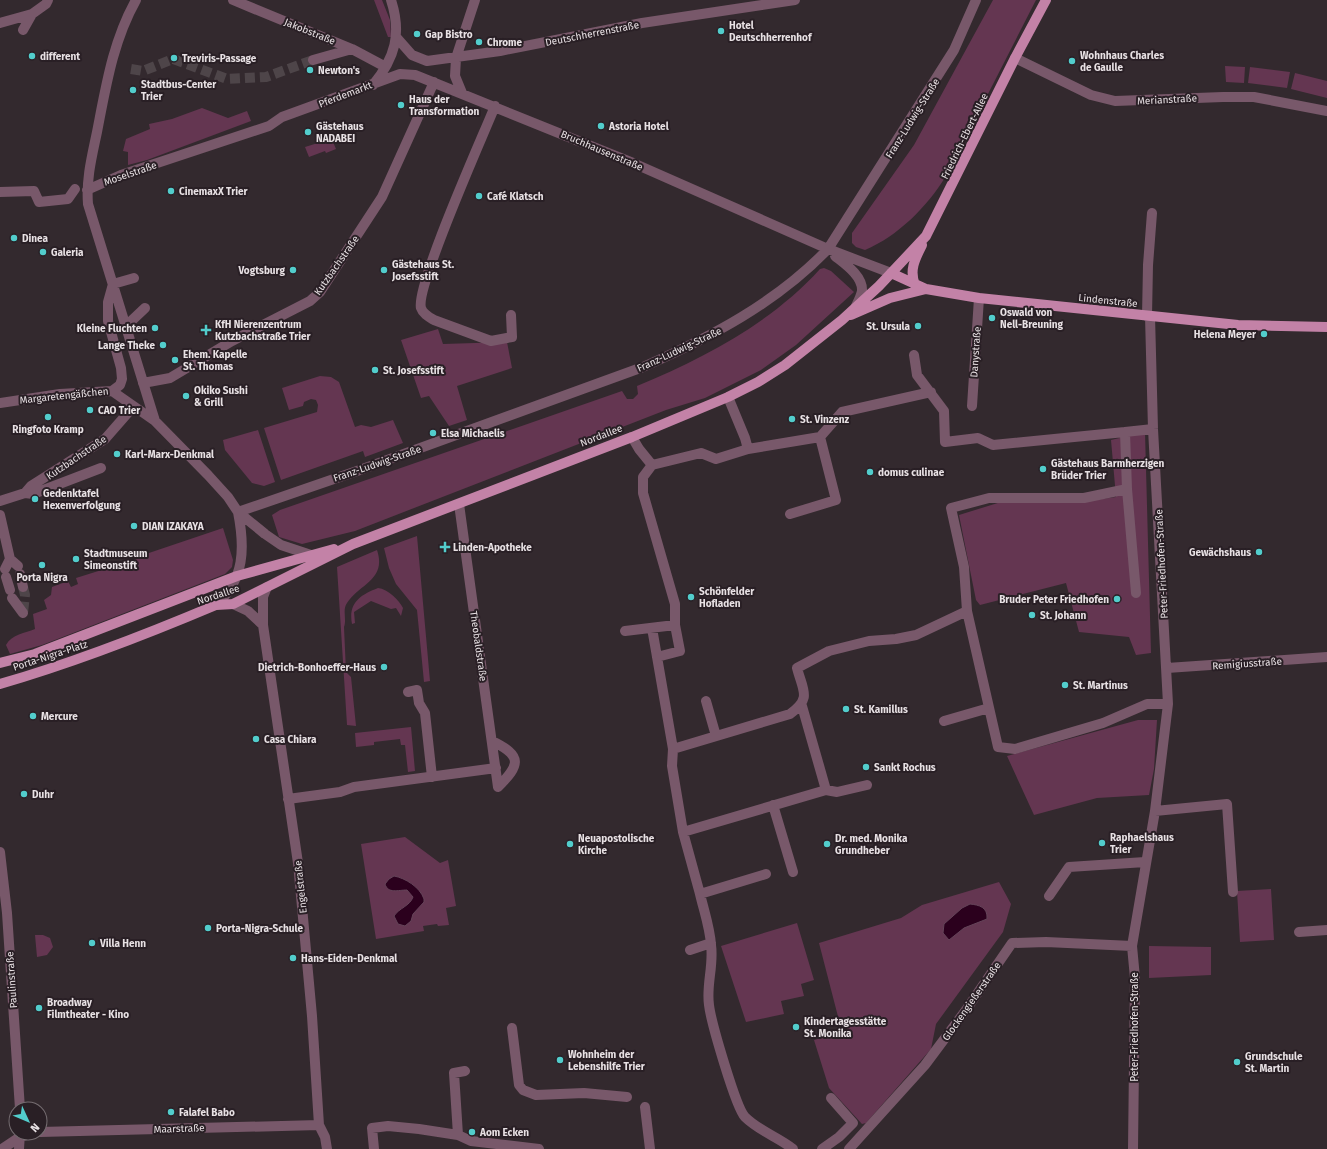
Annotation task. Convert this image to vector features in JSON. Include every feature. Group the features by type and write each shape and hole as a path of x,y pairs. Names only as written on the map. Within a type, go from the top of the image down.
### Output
{"main road":[{"name":"Friedrich-Ebert-Allee","path":"891,273 926,236 1015,58 1046,0"},
{"path":"915,284 912,277 913,264 926,236"},
{"name":"Lindenstraße","path":"891,273 926,289 979,298 1238,325 1327,327"},
{"name":"Nordallee","path":"108,648 216,606 233,604 353,544 632,437 728,397 758,382 785,365 842,320 891,273"},
{"name":"Nordallee","path":"842,320 890,298 926,289"},
{"name":"Nordallee","path":"101,629 237,576 353,544"},
{"name":"Porta-Nigra-Platz","path":"0,663 35,654 101,629"},
{"name":"Porta-Nigra-Platz","path":"0,684 38,673 108,648"}],"street":[{"path":"0,23 32,14 46,4 48,0"},
{"name":"Moselstraße","path":"87,190 90,166 113,52 125,20 136,0"},
{"name":"Jakobstraße","path":"235,0 352,49 382,65"},
{"path":"391,0 397,38"},
{"path":"462,92 455,76 456,58 475,0"},
{"name":"Deutschherrenstraße","path":"397,38 418,58 427,61 456,58 642,23 796,0"},
{"name":"Franz-Ludwig-Straße","path":"238,512 643,367 675,353 748,315 806,272 828,249 954,50 976,0"},
{"path":"23,30 32,14"},
{"name":"Pferdemarkt","path":"290,114 372,85 382,73 397,38"},
{"path":"313,60 352,49"},
{"name":"Merianstraße","path":"1015,58 1091,95 1116,101 1254,97 1327,111"},
{"name":"Bruchhausenstraße","path":"372,85 400,74 415,75 462,92 633,163 828,249 891,273"},
{"name":"Kutzbachstraße","path":"143,383 170,378 232,341 310,301 320,292 382,197 434,82"},
{"path":"495,106 433,259 421,296 421,308 430,318 491,341 512,337 511,315"},
{"name":"Moselstraße","path":"87,190 121,175 269,126 282,117 290,114"},
{"path":"0,192 34,191 39,202 68,199 75,189 71,189"},
{"path":"87,190 88,204 155,421"},
{"name":"Peter-Friedhofen-Straße","path":"1133,1149 1135,978 1132,946 1145,862 1155,811 1168,704 1152,429 1148,316 1148,265 1152,213"},
{"name":"Bruchhausenstraße","path":"828,249 849,267 860,282 862,290 856,306"},
{"path":"113,284 134,278"},
{"name":"Margaretengäßchen","path":"0,403 60,394 112,391 120,385 122,379 121,368 108,321 108,302 113,284"},
{"name":"Danystraße","path":"972,406 979,298"},
{"path":"126,326 145,308"},
{"path":"914,355 917,375 944,411 945,442 978,438 993,445 1152,429"},
{"path":"112,391 129,410 155,421 213,480 238,512 281,545 311,555"},
{"path":"657,658 680,651 674,625 675,604 643,493 643,477 652,465 701,453 716,460 748,450 820,437 842,412 931,392"},
{"path":"728,397 745,438 748,450"},
{"name":"Kutzbachstraße","path":"28,489 105,439 129,410"},
{"path":"1125,432 1127,489 1136,593"},
{"path":"632,437 639,449 652,465"},
{"path":"790,514 836,500 820,437"},
{"path":"0,501 28,489 33,494 101,468"},
{"path":"1127,489 1084,498 989,498 952,508 964,567 967,612 998,746 1015,749 1103,722 1147,704 1168,704"},
{"name":"Theobaldstraße","path":"459,504 498,788 514,770 515,763 510,752 492,741"},
{"path":"216,606 226,595 237,576 241,563 243,542 238,512"},
{"path":"0,515 2,533 10,559 19,570 23,587"},
{"path":"10,559 6,573 11,594 23,614"},
{"name":"Engelstraße","path":"267,587 263,597 263,625 298,863 312,1016 319,1125 327,1145"},
{"path":"233,604 243,607 263,625"},
{"path":"826,790 802,706 805,697 797,668 829,651 869,641 896,639 916,635 967,612"},
{"path":"625,631 674,625"},
{"path":"652,628 674,749 672,766 683,832 700,894 711,943 712,956 708,984 709,1005 733,1090 744,1116 760,1129 793,1149"},
{"name":"Remigiusstraße","path":"1167,668 1327,657"},
{"path":"408,692 416,690 419,703 425,713 432,777"},
{"path":"706,701 716,736"},
{"path":"674,749 790,714 802,706"},
{"path":"944,721 989,708"},
{"path":"288,799 496,768"},
{"path":"683,832 826,790 837,792 867,785"},
{"path":"1155,811 1227,804 1234,892"},
{"path":"773,805 793,872"},
{"name":"Paulinstraße","path":"0,852 8,931 19,1101"},
{"path":"1049,896 1069,866 1145,862"},
{"path":"700,894 766,874"},
{"path":"1299,932 1327,930"},
{"name":"Glockengießerstraße","path":"849,1149 933,1054 966,1010 1012,943 1046,942 1132,946"},
{"path":"690,950 711,943"},
{"path":"512,1028 519,1085 523,1090 536,1095 584,1093 627,1097"},
{"path":"458,1134 454,1073 465,1071"},
{"path":"831,1098 863,1133"},
{"path":"645,1107 650,1149"},
{"path":"822,1149 839,1137 853,1123"},
{"name":"Maarstraße","path":"48,1132 319,1125"},
{"path":"374,1149 372,1128 406,1127 458,1134 471,1141 539,1149"},
{"path":"2,1149 9,1146 14,1141"}],"shaded area":[{"path":"374,0 382,0 390,20 391,37 388,37"},
{"path":"993,0 1036,0 946,176 930,199 900,229 889,237 865,250 856,247 852,243 852,233 914,145"},
{"path":"1225,66 1245,67 1244,83 1226,82"},
{"path":"1250,67 1290,72 1287,88 1248,83"},
{"path":"1295,73 1327,81 1327,98 1291,89"},
{"path":"202,108 228,118 247,111 251,121 147,160 128,165 128,152 123,151 126,139 150,129 149,124 172,119"},
{"path":"330,135 336,149 326,153 325,151 309,157 305,147 321,142 320,138"},
{"path":"824,268 831,271 854,292 796,345 761,370 705,398 666,410 355,531 302,544 279,537 272,515 280,510 622,391 627,399 633,399 638,394 637,386 687,364 735,338 780,307 801,289 820,269"},
{"path":"438,329 443,344 507,342 512,368 457,386 467,420 449,426 429,396 421,398 401,340"},
{"path":"320,376 331,377 339,382 355,427 361,425 371,427 393,420 403,443 365,457 363,451 281,480 264,428 317,412 318,405 316,400 311,399 304,402 303,406 289,410 282,388"},
{"path":"258,430 275,482 264,486 252,483 225,450 223,440"},
{"path":"1145,432 1151,653 1136,655 1129,637 1079,632 1066,583 980,605 976,600 959,515 1001,502 1080,502 1116,497 1111,440"},
{"path":"223,528 233,560 232,567 225,574 42,645 10,654 6,645 15,636 35,629 33,614 47,609 44,600 51,595 52,587 68,581 71,587 78,584 76,578 140,558 140,556"},
{"path":"417,536 430,681 424,682 417,610 396,584 389,568 384,548"},
{"path":"377,550 379,560 375,575 352,596 345,609 344,627 346,672 351,677 356,726 347,725 337,567"},
{"path":"378,588 386,590 399,602 403,608 401,616 396,608 391,609 371,601 354,612 355,623 352,624 351,617 354,605 361,597"},
{"path":"1138,720 1157,720 1154,769 1149,795 1097,798 1034,815 1007,756"},
{"path":"411,727 415,771 408,772 405,745 401,745 400,739 374,742 374,745 356,747 355,733"},
{"path":"405,837 440,863 448,860 456,906 446,908 449,925 438,926 437,924 423,926 424,931 376,939 361,844"},
{"path":"394,876 403,879 416,887 424,899 424,902 413,914 411,921 405,926 398,924 394,916 412,900 413,897 407,890 394,891 386,887 385,884"},
{"path":"999,882 1011,904 1003,932 936,1024 931,1049 866,1123 862,1124 829,1088 814,1040 842,1032 819,943 901,918 922,905"},
{"path":"1271,889 1274,940 1240,942 1237,891"},
{"path":"970,904 982,907 986,912 987,919 964,928 949,940 943,933 944,924 962,908"},
{"path":"797,923 814,980 801,984 804,996 781,1001 784,1014 746,1022 721,946"},
{"path":"35,935 43,935 50,938 53,947 47,955 37,957"},
{"path":"1149,946 1211,947 1211,975 1149,978"}],"tunnel":[{"path":"131,69 143,71 173,59 227,79 266,77 313,60"},
{"path":"23,587 25,595 23,613"}],"place":[{"name":"Hotel Deutschherrenhof","path":"721,31"},
{"name":"Gap Bistro","path":"417,34"},
{"name":"Chrome","path":"479,42"},
{"name":"different","path":"32,56"},
{"name":"Treviris-Passage","path":"174,58"},
{"name":"Wohnhaus Charles de Gaulle","path":"1072,61"},
{"name":"Newton's","path":"310,70"},
{"name":"Stadtbus-Center Trier","path":"133,90"},
{"name":"Haus der Transformation","path":"401,105"},
{"name":"Astoria Hotel","path":"601,126"},
{"name":"Gästehaus NADABEI","path":"308,132"},
{"name":"CinemaxX Trier","path":"171,191"},
{"name":"Café Klatsch","path":"479,196"},
{"name":"Dinea","path":"14,238"},
{"name":"Galeria","path":"43,252"},
{"name":"Vogtsburg","path":"293,270"},
{"name":"Gästehaus St. Josefsstift","path":"384,270"},
{"name":"Oswald von Nell-Breuning","path":"992,318"},
{"name":"St. Ursula","path":"918,326"},
{"name":"Kleine Fluchten","path":"155,328"},
{"name":"KfH Nierenzentrum Kutzbachstraße Trier","path":"206,330"},
{"name":"Helena Meyer","path":"1264,334"},
{"name":"Lange Theke","path":"163,345"},
{"name":"Ehem. Kapelle St. Thomas","path":"175,360"},
{"name":"St. Josefsstift","path":"375,370"},
{"name":"Okiko Sushi & Grill","path":"186,396"},
{"name":"CAO Trier","path":"90,410"},
{"name":"Ringfoto Kramp","path":"48,417"},
{"name":"St. Vinzenz","path":"792,419"},
{"name":"Elsa Michaelis","path":"433,433"},
{"name":"Karl-Marx-Denkmal","path":"117,454"},
{"name":"Gästehaus Barmherzigen Brüder Trier","path":"1043,469"},
{"name":"domus culinae","path":"870,472"},
{"name":"Gedenktafel Hexenverfolgung","path":"35,499"},
{"name":"DIAN IZAKAYA","path":"134,526"},
{"name":"Linden-Apotheke","path":"445,547"},
{"name":"Gewächshaus","path":"1259,552"},
{"name":"Stadtmuseum Simeonstift","path":"76,559"},
{"name":"Porta Nigra","path":"42,565"},
{"name":"Schönfelder Hofladen","path":"691,597"},
{"name":"Bruder Peter Friedhofen","path":"1117,599"},
{"name":"St. Johann","path":"1032,615"},
{"name":"Dietrich-Bonhoeffer-Haus","path":"384,667"},
{"name":"St. Martinus","path":"1065,685"},
{"name":"St. Kamillus","path":"846,709"},
{"name":"Mercure","path":"33,716"},
{"name":"Casa Chiara","path":"256,739"},
{"name":"Sankt Rochus","path":"866,767"},
{"name":"Duhr","path":"24,794"},
{"name":"Raphaelshaus Trier","path":"1102,843"},
{"name":"Neuapostolische Kirche","path":"570,844"},
{"name":"Dr. med. Monika Grundheber","path":"827,844"},
{"name":"Porta-Nigra-Schule","path":"208,928"},
{"name":"Villa Henn","path":"92,943"},
{"name":"Hans-Eiden-Denkmal","path":"293,958"},
{"name":"Broadway Filmtheater - Kino","path":"39,1008"},
{"name":"Kindertagesstätte St. Monika","path":"796,1027"},
{"name":"Wohnheim der Lebenshilfe Trier","path":"560,1060"},
{"name":"Grundschule St. Martin","path":"1237,1062"},
{"name":"Falafel Babo","path":"171,1112"},
{"name":"Aom Ecken","path":"472,1132"}]}
